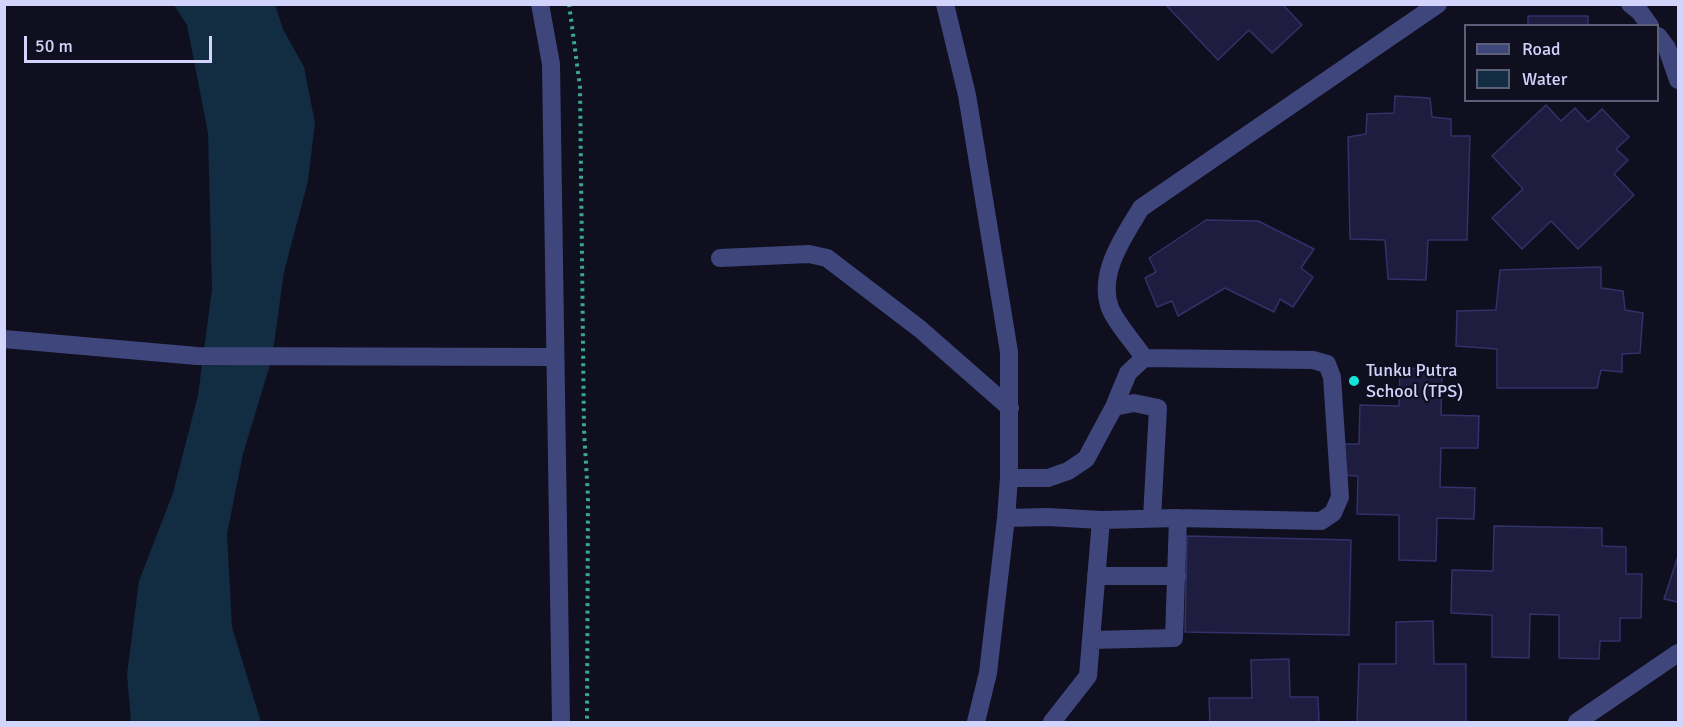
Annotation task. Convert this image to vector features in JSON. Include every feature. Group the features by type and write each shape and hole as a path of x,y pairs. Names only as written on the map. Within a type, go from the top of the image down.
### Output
{"street":[{"path":"540,4 551,64 561,723"},
{"path":"945,4 967,95 1009,352 1009,478 1006,518 988,673 976,723"},
{"path":"1144,358 1110,307 1108,289 1110,266 1141,208 1438,4"},
{"path":"1630,4 1640,12 1649,24"},
{"path":"1659,38 1666,48 1678,80"},
{"path":"720,258 809,254 827,258 920,329 1010,408"},
{"path":"4,339 197,356 554,357"},
{"path":"1006,518 1048,516 1101,520 1178,518 1321,521 1333,513 1340,496 1332,377 1327,364 1313,360 1144,358 1128,373 1114,408 1086,459 1068,471 1048,478 1009,478"},
{"path":"1114,408 1134,403 1158,408 1152,518"},
{"path":"1090,640 1174,638 1178,518"},
{"path":"1052,723 1088,676 1101,520"},
{"path":"1096,576 1177,576"},
{"path":"1577,723 1678,653"}],"path":[{"path":"569,4 580,87 584,430 588,497 586,723"}],"water":[{"path":"174,5 275,5 283,29 304,67 315,123 308,181 284,272 272,358 243,454 227,534 232,627 261,722 131,722 127,674 139,581 173,493 198,395 212,289 208,133 187,25"}],"building":[{"path":"1165,4 1282,4 1302,25 1272,53 1249,30 1218,60"},
{"path":"1528,16 1588,16 1588,24 1528,24"},
{"path":"1395,96 1430,98 1432,117 1451,119 1451,136 1470,136 1467,240 1428,240 1426,280 1388,279 1385,240 1350,239 1348,137 1366,134 1367,114 1394,113"},
{"path":"1546,105 1561,121 1575,108 1588,122 1602,109 1629,137 1616,149 1628,160 1614,174 1634,195 1578,249 1551,221 1522,249 1492,218 1523,189 1492,156"},
{"path":"1206,220 1258,221 1314,249 1301,268 1313,277 1293,307 1280,299 1274,312 1225,288 1178,316 1172,301 1157,307 1145,278 1156,272 1149,258"},
{"path":"1601,267 1601,288 1623,291 1625,310 1643,313 1640,353 1622,354 1622,372 1601,370 1597,388 1497,388 1497,349 1456,346 1457,311 1496,310 1500,270"},
{"path":"1400,368 1442,369 1441,415 1479,416 1478,448 1441,448 1440,487 1475,488 1474,519 1437,518 1436,561 1399,560 1399,515 1357,514 1358,476 1341,475 1341,444 1359,444 1360,405 1399,406"},
{"path":"1494,526 1602,528 1602,546 1626,547 1626,574 1642,574 1641,618 1620,618 1620,641 1600,641 1599,659 1559,658 1559,615 1530,614 1529,658 1492,657 1492,615 1451,613 1452,570 1493,571"},
{"path":"1187,536 1351,540 1349,635 1185,632"},
{"path":"1678,556 1678,602 1664,599"},
{"path":"1433,621 1434,664 1466,664 1466,722 1357,722 1359,664 1396,664 1396,622"},
{"path":"1289,659 1290,697 1318,697 1319,722 1210,722 1209,698 1252,698 1251,660"}],"place":[{"name":"Tunku Putra School (TPS)","path":"1354,381"}]}
